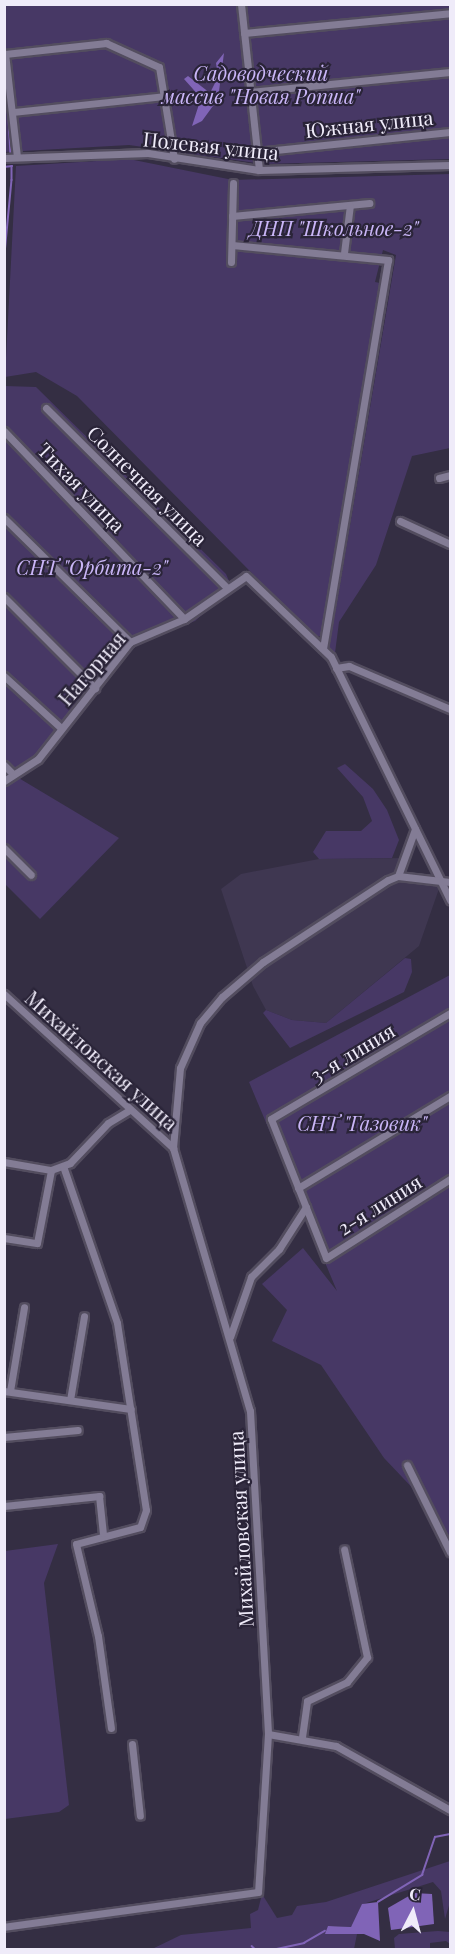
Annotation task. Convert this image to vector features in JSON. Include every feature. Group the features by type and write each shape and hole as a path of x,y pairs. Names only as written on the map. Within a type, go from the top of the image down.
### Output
{"street":[{"path":"241,4 259,170"},
{"path":"244,33 450,13"},
{"path":"17,157 5,54 106,43 159,67 174,159"},
{"path":"250,92 450,72"},
{"path":"13,112 165,96"},
{"name":"Южная улица","path":"256,152 450,132"},
{"name":"Полевая улица","path":"4,158 120,152 259,170 450,165"},
{"path":"231,262 232,183"},
{"path":"232,216 369,203"},
{"path":"344,254 350,205"},
{"path":"232,245 388,260 323,649 336,668 450,900"},
{"name":"Солнечная улица","path":"46,408 226,587"},
{"name":"Тихая улица","path":"4,431 184,619"},
{"path":"439,478 450,475"},
{"path":"4,519 130,642"},
{"path":"400,521 450,544"},
{"name":"Нагорная","path":"4,781 38,759 130,642 184,619 226,587 246,576 323,649"},
{"path":"4,597 94,688"},
{"path":"336,668 349,666 450,709"},
{"path":"4,676 61,728"},
{"path":"4,765 13,774"},
{"path":"173,1148 180,1068 200,1023 222,997 263,962 398,876 415,829"},
{"path":"4,848 31,875"},
{"path":"398,876 441,883 450,882"},
{"name":"Михайловская улица","path":"4,993 173,1148 250,1411 268,1734 258,1892 4,1927"},
{"name":"3-я линия","path":"298,1188 271,1119 450,1013"},
{"path":"230,1337 251,1277 279,1249 306,1207 298,1188 450,1096"},
{"path":"4,1162 51,1170 63,1166 108,1123 130,1110"},
{"path":"63,1166 94,1264 108,1290 131,1409 145,1522 103,1533 76,1544 98,1636 111,1728"},
{"path":"4,1238 37,1243 51,1170"},
{"name":"2-я линия","path":"306,1207 326,1258 450,1179"},
{"path":"24,1306 7,1391 131,1409"},
{"path":"70,1400 84,1316"},
{"path":"4,1437 78,1430"},
{"path":"407,1464 450,1552"},
{"path":"4,1506 99,1496 103,1533"},
{"path":"302,1737 307,1701 347,1682 367,1657 344,1549"},
{"path":"268,1734 302,1737 336,1746 450,1810"},
{"path":"132,1744 140,1816"}],"shaded area":[{"path":"224,53 218,99 202,121 192,126 201,98 184,79 188,76 210,93 218,77 216,63"},
{"path":"407,858 398,876 441,883 419,946 326,1023 292,1020 266,1010 253,986 221,889 241,874 319,859"},
{"path":"414,1893 432,1894 434,1924 391,1930 388,1908"},
{"path":"378,1902 380,1941 364,1934 325,1934 328,1926 351,1927 362,1904"}],"green space":[{"name":"Садоводческий массив \"Новая Ропша\"","path":"5,5 450,5 450,159 263,164 129,145 5,152"},
{"name":"ДНП \"Школьное-2\"","path":"129,159 233,180 450,174 450,448 412,456 376,565 339,622 335,653 329,649 396,255 383,250 375,282 380,283 321,636 315,637 77,396 36,372 5,377 16,166"},
{"name":"СНТ \"Орбита-2\"","path":"5,386 36,387 226,574 232,588 195,621 133,645 42,760 17,777 119,838 40,919 5,884"},
{"path":"345,764 373,789 387,810 399,840 392,858 319,859 313,852 326,831 361,831 372,821 363,797 337,768"},
{"path":"405,958 411,959 412,972 404,992 290,1048 263,1013 266,1010 292,1020 326,1023"},
{"name":"СНТ \"Газовик\"","path":"450,975 450,1549 421,1497 384,1458 321,1365 272,1341 287,1310 262,1284 303,1248 337,1291 249,1082"},
{"path":"58,1544 44,1583 69,1805 59,1812 5,1819 5,1551"},
{"path":"450,1861 450,1902 445,1919 441,1891 433,1882 363,1904 351,1927 328,1926 357,1934 354,1949 150,1950 181,1935 251,1928 250,1914 258,1910 262,1894 277,1918 292,1915 297,1906 326,1902"},
{"path":"450,1932 450,1944 446,1941 430,1943 430,1949 395,1949 394,1938 399,1934"}],"waterway":[{"path":"9,118 11,153"},
{"path":"4,167 12,166 4,264"},
{"path":"378,1902 422,1875 435,1837 450,1834"},
{"path":"272,1950 304,1943 325,1931"},
{"path":"252,1946 256,1950"}]}
